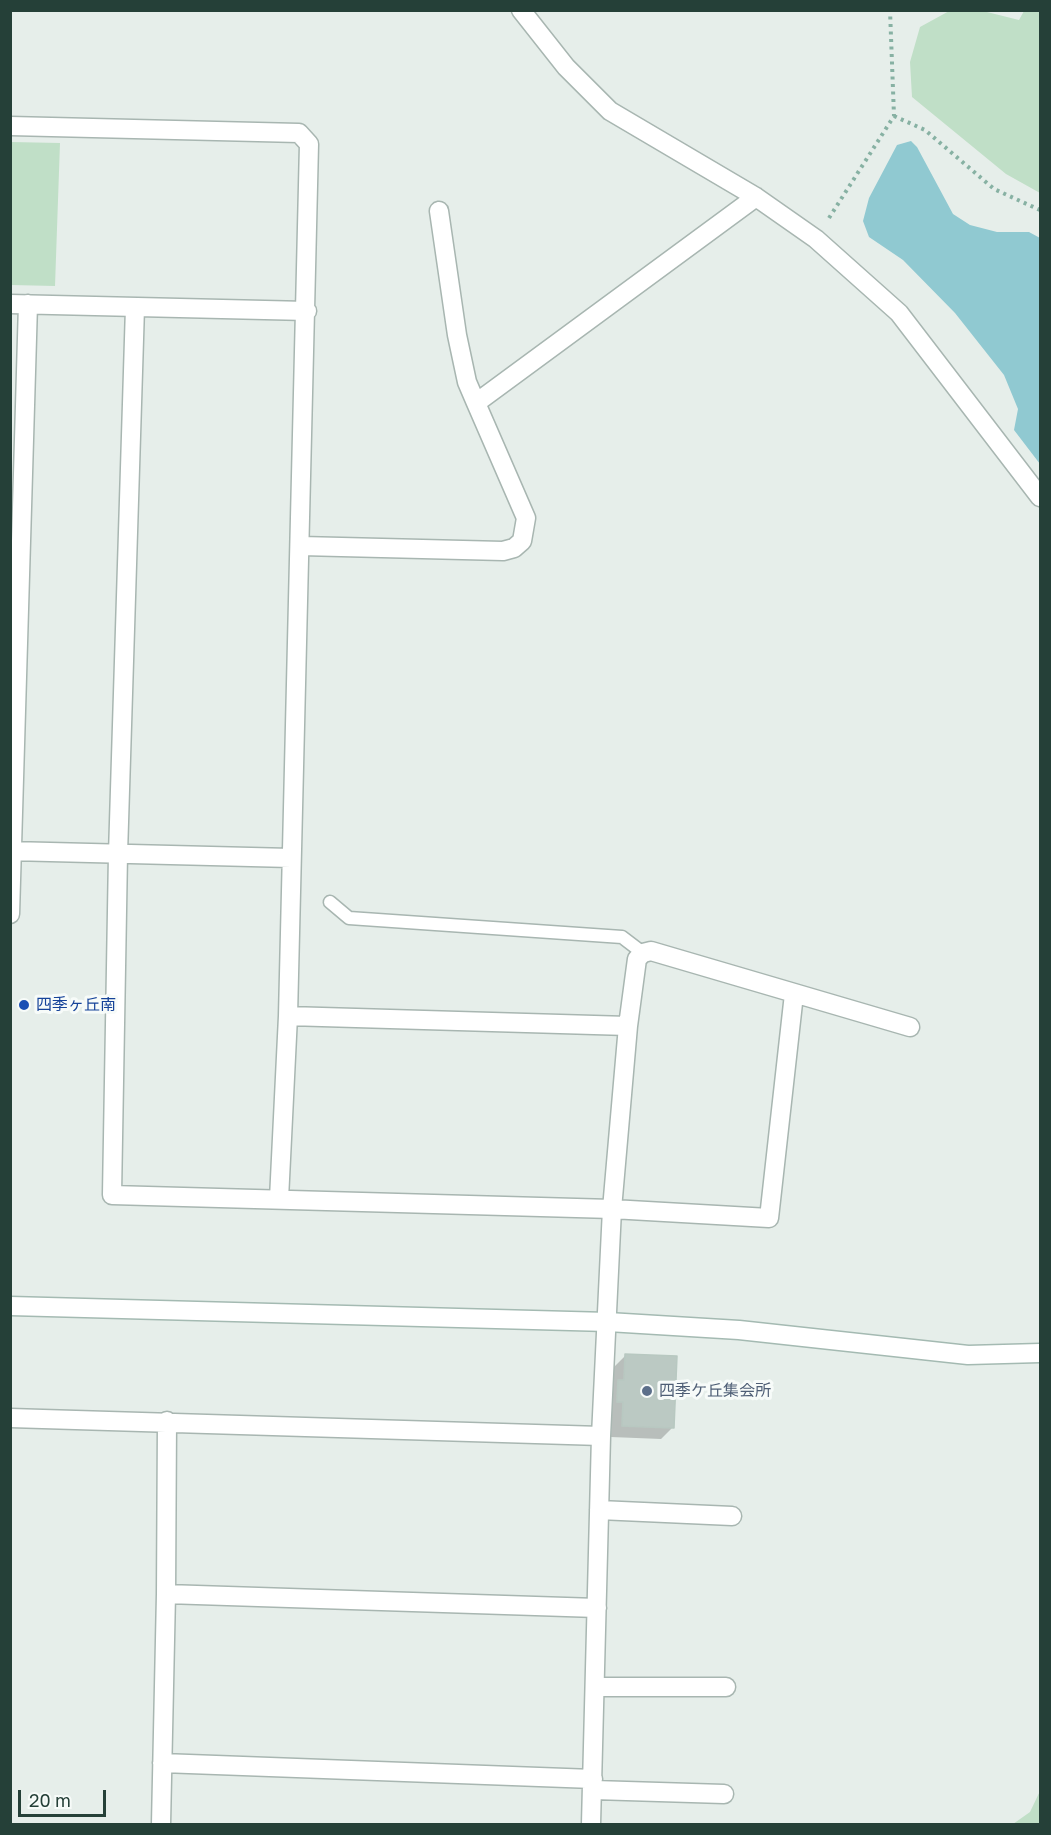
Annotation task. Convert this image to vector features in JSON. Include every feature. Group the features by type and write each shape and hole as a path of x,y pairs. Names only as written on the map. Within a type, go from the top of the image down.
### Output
{"street":[{"path":"521,10 566,67 610,111 756,197 816,239 899,313 1041,496"},
{"path":"10,126 299,133 309,144 307,311 288,1016 279,1199"},
{"path":"476,403 756,197"},
{"path":"301,546 503,551 514,548 522,541 526,518 467,382 457,335 439,211"},
{"path":"10,914 19,304 307,311"},
{"path":"135,307 118,854 112,1195 612,1209 769,1218 794,994"},
{"path":"11,851 291,858"},
{"path":"591,1824 601,1436 612,1209 635,967 643,953 659,952 910,1027"},
{"path":"288,1016 628,1026"},
{"path":"10,1306 608,1322 797,1336 968,1355 1041,1353"},
{"path":"10,1418 601,1436"},
{"path":"161,1824 167,1421"},
{"path":"599,1510 732,1516"},
{"path":"166,1594 597,1608"},
{"path":"595,1687 726,1687"},
{"path":"162,1763 724,1794"}],"lane":[{"path":"330,902 349,918 622,937 643,953"}],"path":[{"path":"816,239 894,116 890,10"},
{"path":"894,116 925,130 994,189 1041,210"}],"green space":[{"path":"951,10 983,11 1019,20 1024,11 1040,11 1040,193 1006,174 912,97 910,62 920,27"},
{"path":"11,142 60,143 55,286 11,285"},
{"path":"1040,1791 1040,1824 1013,1824 1030,1812"}],"water":[{"path":"911,141 917,147 953,214 970,225 997,232 1029,232 1040,238 1040,464 1014,430 1018,409 1004,375 955,313 903,260 869,237 863,221 869,198 897,145"}],"building":[{"name":"四季ケ丘集会所","path":"625,1354 677,1356 674,1428 622,1426 623,1402 617,1402 618,1380 624,1380"}],"place":[{"name":"四季ヶ丘南","path":"24,1005"},
{"name":"四季ケ丘集会所","path":"647,1391"}]}
